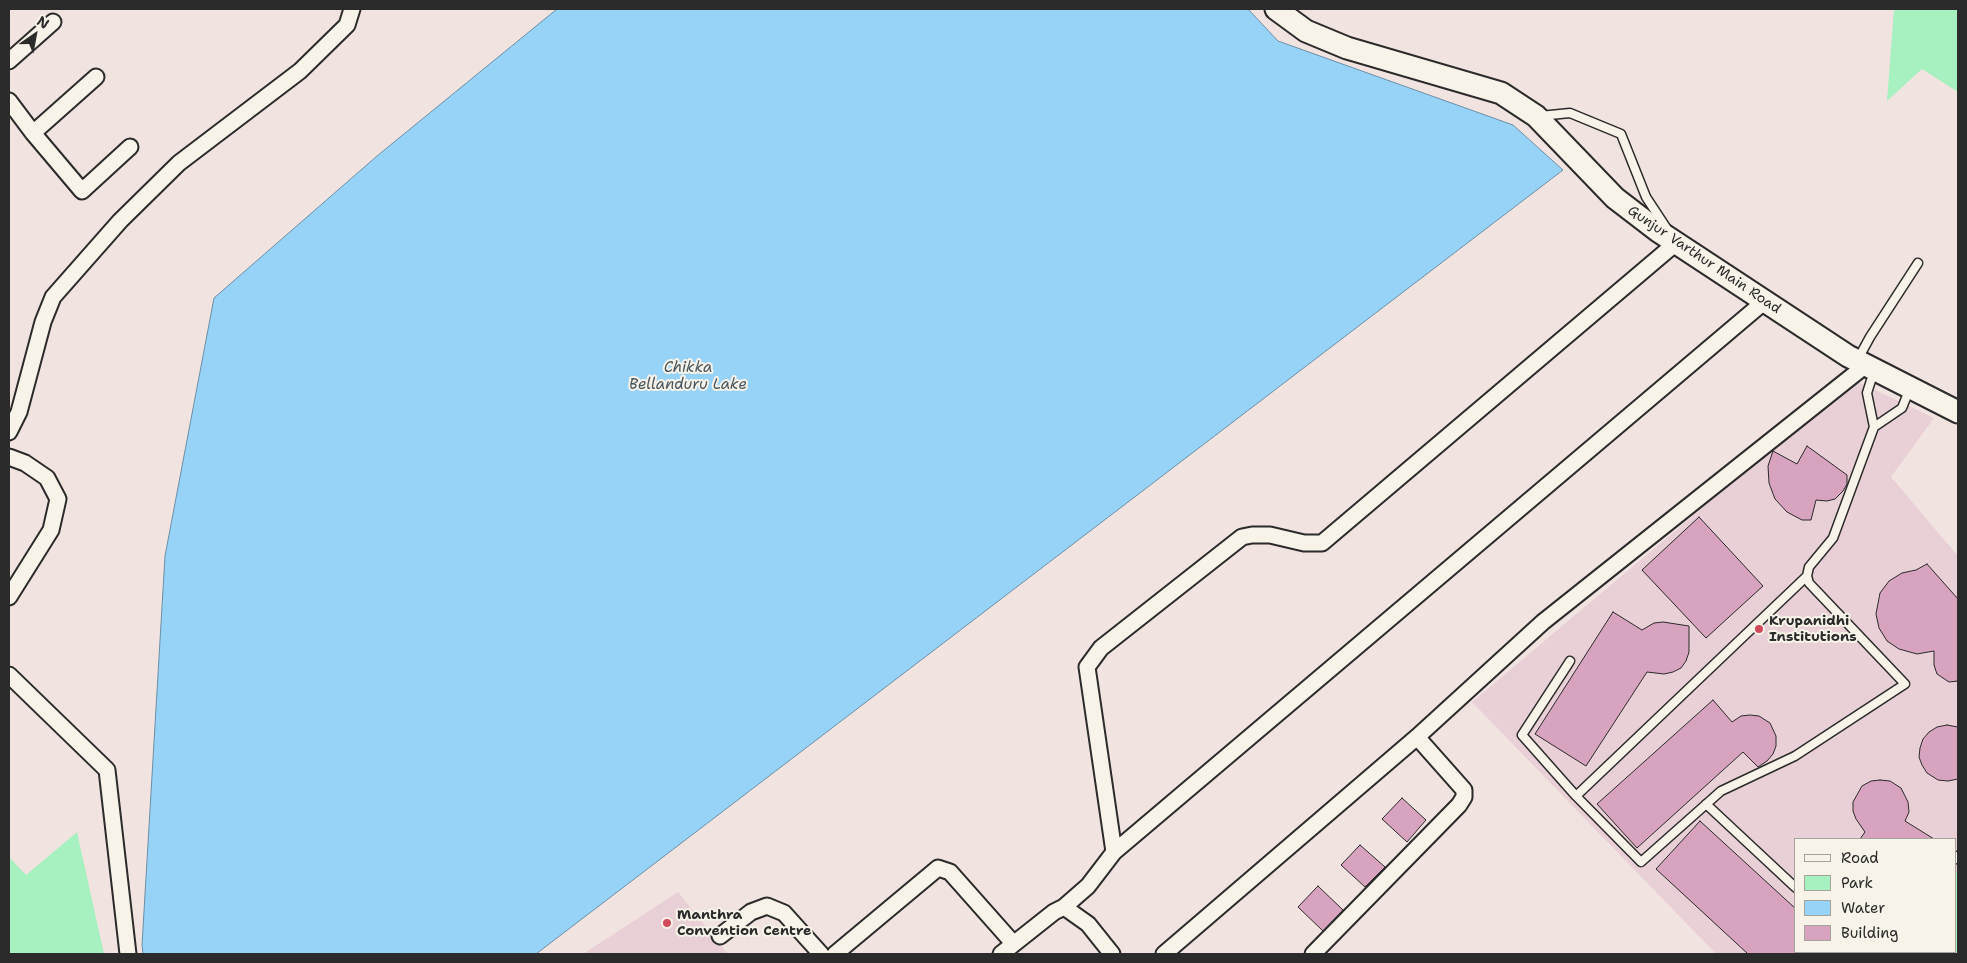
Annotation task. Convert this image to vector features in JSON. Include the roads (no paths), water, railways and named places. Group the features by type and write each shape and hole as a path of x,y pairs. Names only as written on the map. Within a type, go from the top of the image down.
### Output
{"main road":[{"name":"Gunjur Varthur Main Road","path":"1276,9 1306,31 1347,48 1501,93 1536,116 1616,198 1676,243 1848,356 1958,412"}],"street":[{"path":"9,432 19,412 43,322 53,297 120,221 179,163 300,71 347,25 352,9"},
{"path":"9,61 53,22"},
{"path":"33,134 96,77"},
{"path":"9,101 33,134 82,190 130,147"},
{"path":"1114,852 1087,667 1101,648 1242,537 1252,534 1270,535 1304,543 1322,543 1676,243"},
{"path":"1001,954 1054,912 1064,907 1088,886 1114,852 1765,301"},
{"path":"1164,954 1417,737 1543,622 1866,365"},
{"path":"9,457 25,463 47,478 58,499 51,530 9,597"},
{"path":"9,675 107,770 128,954"},
{"path":"1313,954 1459,806 1464,797 1464,790 1417,737"},
{"path":"834,954 938,868 950,872 1013,943"},
{"path":"720,936 751,912 768,906 784,913 821,954"},
{"path":"1064,907 1088,924 1112,954"}],"lane":[{"path":"1536,116 1570,113 1621,134 1646,197 1676,243"},
{"path":"1570,661 1522,735 1576,796 1641,862 1720,791 1795,756 1905,684 1809,583 1807,576 1809,567 1833,538 1874,427 1867,392 1866,365 1870,337 1918,263"},
{"path":"1874,427 1902,408 1910,387"},
{"path":"1576,796 1807,576"},
{"path":"1706,804 1794,886"}],"water":[{"name":"Chikka Bellanduru Lake","path":"557,9 1248,9 1278,41 1513,125 1563,170 536,954 143,954 165,556 214,298 377,156"}],"place":[{"name":"Krupanidhi Institutions","path":"1759,629"},
{"name":"Manthra Convention Centre","path":"667,923"}]}
